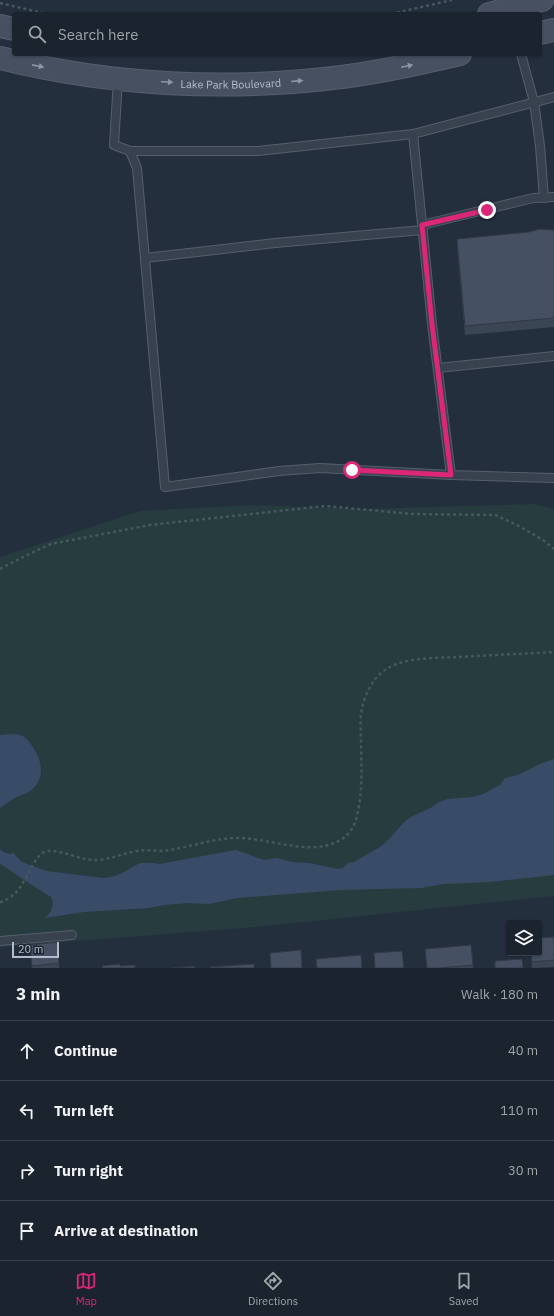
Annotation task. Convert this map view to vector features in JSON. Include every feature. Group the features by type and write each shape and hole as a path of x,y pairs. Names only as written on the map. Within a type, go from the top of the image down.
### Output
{"street":[{"path":"503,12 542,0"},
{"path":"0,26 12,29"},
{"path":"542,33 554,30"},
{"name":"Lake Park Boulevard","path":"0,58 42,67 118,78 203,84 275,83 342,77 451,56"}],"lane":[{"path":"522,56 534,102 540,146 544,198"},
{"path":"118,78 114,145 130,150 258,151 413,134 554,98"},
{"path":"413,134 422,227 451,475"},
{"path":"130,150 137,168 165,487 279,471 320,468 451,475 554,478"},
{"path":"145,258 422,227 533,198 554,197"},
{"path":"438,368 554,356"},
{"path":"0,941 72,935"}],"path":[{"path":"400,12 452,0"},
{"path":"0,3 39,12"},
{"path":"0,569 51,544 150,526 325,506 413,514 495,515 515,524 554,549"},
{"path":"0,902 4,902 15,893 23,884 37,858 42,853 47,851 60,852 83,859 97,860 111,859 138,851 168,850 207,842 238,838 262,840 308,848 328,845 342,839 353,829 358,816 362,789 361,714 367,692 378,675 394,665 419,659 554,652"}],"green space":[{"path":"534,504 554,509 554,896 256,927 0,947 0,557 140,511 252,505 361,509"}],"water":[{"path":"0,735 20,735 28,740 32,746 37,754 41,766 40,777 35,787 29,792 0,808"},
{"path":"554,759 554,875 490,882 444,884 421,888 341,890 237,898 209,904 187,903 148,908 84,912 45,918 52,909 53,903 51,897 0,864 0,849 3,852 10,854 13,853 22,862 46,871 103,878 117,875 140,863 159,864 236,850 264,860 276,858 338,869 343,868 348,863 354,862 380,847 404,822 439,802 448,799 473,797 483,794 500,785 505,778 518,775"}],"building":[{"path":"540,229 554,230 554,318 465,326 457,239 529,232"},
{"path":"554,937 554,960 532,962 531,956 542,956 542,938"},
{"path":"57,942 59,963 32,966 30,945"},
{"path":"471,945 473,965 427,968 425,949"},
{"path":"301,950 302,968 271,968 270,953"},
{"path":"402,951 404,968 375,968 374,953"},
{"path":"361,955 362,968 317,968 316,959"},
{"path":"522,959 523,968 495,968 495,961"},
{"path":"120,964 120,966 135,965 135,968 102,968 102,966"},
{"path":"254,964 254,968 210,968 210,967"},
{"path":"195,966 195,968 171,968"}],"route":[{"path":"352,470 451,475 432,324 422,225 487,210"}]}
